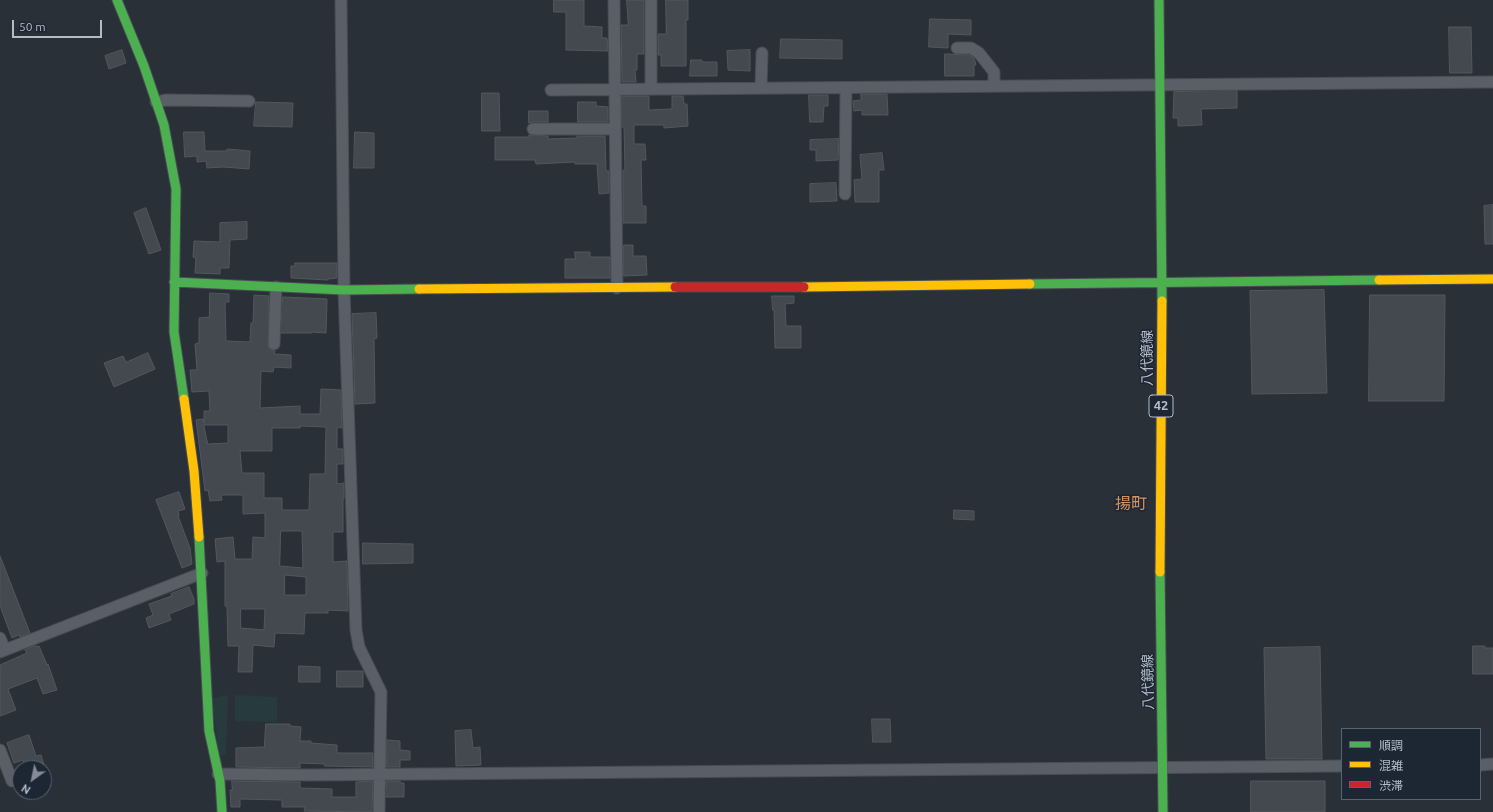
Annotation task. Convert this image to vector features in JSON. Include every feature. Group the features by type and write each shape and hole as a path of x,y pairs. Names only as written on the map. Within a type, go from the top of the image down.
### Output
{"street":[{"path":"117,0 144,66 164,125 176,189 174,332 194,471 202,573 209,731 220,781 222,812"},
{"path":"341,0 344,290 356,630 359,647 381,692 379,812"},
{"path":"614,0 617,288"},
{"path":"651,0 651,89"},
{"name":"八代鏡線","path":"1159,0 1162,282 1160,524 1163,812"},
{"path":"957,48 971,48 979,53 994,72 994,86"},
{"path":"761,88 762,53"},
{"path":"551,90 1493,82"},
{"path":"845,194 846,88"},
{"path":"156,102 166,100 248,101"},
{"path":"533,129 615,129"},
{"path":"174,282 344,290 1493,279"},
{"path":"274,344 276,287"},
{"path":"0,638 3,651 202,573"},
{"path":"0,750 12,781"},
{"path":"1481,765 1493,764"},
{"path":"218,774 1341,766"}],"green space":[{"path":"228,695 226,754 221,756 219,754 212,698"},
{"path":"235,695 277,697 277,722 235,721"}],"building":[{"path":"554,0 584,0 584,26 602,27 602,38 607,38 608,51 566,50 566,12 554,12"},
{"path":"627,0 644,0 644,54 637,54 637,70 635,70 636,82 622,82 621,25 628,25"},
{"path":"666,0 688,0 688,20 686,20 686,66 661,66 661,55 658,55 658,34 666,34"},
{"path":"930,19 971,20 971,35 948,34 948,48 929,47"},
{"path":"1449,27 1471,27 1472,73 1450,73"},
{"path":"781,39 842,40 842,59 780,58"},
{"path":"122,50 126,63 109,69 105,56"},
{"path":"750,50 750,71 728,70 727,51"},
{"path":"945,54 969,55 974,58 976,65 974,65 974,76 945,76"},
{"path":"691,60 717,62 717,76 690,76"},
{"path":"1237,91 1237,108 1201,109 1202,125 1178,126 1178,118 1173,118 1174,92"},
{"path":"482,93 499,93 500,131 482,131"},
{"path":"861,94 887,94 888,115 862,115 862,110 854,111 853,101 861,100"},
{"path":"809,95 828,95 828,106 824,106 823,122 810,122"},
{"path":"622,96 649,96 649,110 672,109 672,96 683,96 684,104 687,104 688,126 664,128 664,125 634,125 634,144 645,144 646,160 641,160 642,206 646,206 646,223 623,223 623,170 625,170 624,127 622,127"},
{"path":"256,102 293,103 292,127 254,126"},
{"path":"578,102 596,102 596,106 608,107 608,122 578,122"},
{"path":"529,111 548,111 548,122 529,123"},
{"path":"184,132 204,132 205,151 227,151 227,149 250,151 249,169 223,167 207,168 206,161 197,162 197,156 185,157"},
{"path":"355,132 374,133 374,168 354,168"},
{"path":"529,135 548,136 548,139 577,138 577,136 605,136 606,171 609,171 609,193 599,194 597,164 575,164 575,162 536,164 535,160 495,160 495,137 529,137"},
{"path":"839,139 838,160 816,161 816,150 810,150 810,140"},
{"path":"882,153 884,170 879,170 879,202 855,202 854,180 862,179 860,155"},
{"path":"836,183 837,201 810,202 810,184"},
{"path":"1493,205 1493,244 1485,244 1484,206"},
{"path":"146,208 161,250 149,254 134,213"},
{"path":"247,222 247,239 230,240 229,268 220,268 220,274 195,273 196,258 193,257 194,241 220,242 220,223"},
{"path":"624,245 633,245 633,256 646,256 647,275 624,276"},
{"path":"575,252 590,252 590,257 610,257 610,278 565,278 565,259 575,259"},
{"path":"295,263 337,263 337,278 328,280 291,278 291,266 295,266"},
{"path":"1324,290 1327,393 1252,394 1250,291"},
{"path":"210,293 229,294 229,302 225,302 226,341 250,342 251,323 253,323 254,295 269,296 268,347 275,351 274,354 291,355 291,368 274,367 273,372 261,371 260,408 300,406 300,414 320,414 321,389 341,390 342,428 337,427 337,449 343,449 343,464 337,464 337,484 344,483 343,532 333,532 333,562 347,561 348,611 328,610 328,613 305,613 304,634 275,633 274,647 253,645 252,672 238,672 239,646 228,646 227,606 225,606 225,561 217,562 215,539 233,537 235,559 252,559 253,537 265,538 265,513 243,514 243,495 221,495 222,500 210,501 208,490 205,491 196,420 203,419 204,423 204,411 210,411 209,391 192,392 190,370 197,370 195,344 199,343 199,318 209,317","holes":["204,425 228,425 228,443 208,444","300,426 326,427 325,474 310,474 309,510 282,510 282,498 264,498 264,473 242,473 240,451 272,451 272,428 300,428","281,531 302,531 303,568 280,566","285,575 306,577 306,595 285,595","241,609 265,609 264,630 241,628"]},
{"path":"1370,295 1445,295 1444,401 1369,401"},
{"path":"772,296 794,296 794,303 785,304 786,326 801,326 801,348 775,348"},
{"path":"283,297 327,299 326,333 281,333"},
{"path":"376,313 377,338 374,339 375,403 355,404 352,314"},
{"path":"148,353 155,369 114,387 104,363 123,356 126,362"},
{"path":"179,492 185,509 178,511 178,516 190,548 192,564 182,568 156,500"},
{"path":"954,510 974,511 974,520 954,519"},
{"path":"363,543 413,544 413,563 363,564"},
{"path":"0,556 30,633 20,637 19,635 12,638 0,606"},
{"path":"189,587 194,599 194,604 169,614 171,620 149,628 146,618 153,615 149,604 172,596 171,594"},
{"path":"39,646 47,665 48,664 57,690 43,694 37,678 8,689 16,710 0,716 0,665 27,653 25,650"},
{"path":"1473,646 1493,648 1493,674 1473,674"},
{"path":"1320,647 1322,759 1266,759 1264,648"},
{"path":"299,666 320,667 320,682 299,682"},
{"path":"337,671 363,671 363,687 337,687"},
{"path":"872,719 890,719 891,742 873,742"},
{"path":"266,724 290,724 290,726 301,727 300,741 337,745 337,753 373,753 373,767 324,766 325,764 300,763 300,768 236,767 236,748 264,747"},
{"path":"471,730 473,748 480,747 481,765 456,766 455,731"},
{"path":"29,735 36,756 41,755 43,760 13,760 7,743"},
{"path":"387,740 400,741 400,750 410,751 410,760 400,760 400,767 387,767"},
{"path":"232,781 300,782 300,788 332,789 332,797 356,797 356,782 373,781 372,812 304,811 305,807 282,807 282,800 240,799 240,807 231,807 230,790 232,790"},
{"path":"387,781 400,781 400,783 404,783 404,797 386,797"},
{"path":"1251,781 1325,781 1325,812 1251,812"}],"traffic: fast":[{"path":"117,0 144,66 164,125 176,189 174,332 184,399"},
{"path":"1159,0 1162,301"},
{"path":"1030,284 1379,280"},
{"path":"174,282 344,290 419,289"},
{"path":"199,537 209,731 220,781 222,812"},
{"path":"1160,572 1163,812"}],"traffic: slow":[{"path":"1379,280 1493,279"},
{"path":"804,287 1030,284"},
{"path":"419,289 675,287"},
{"path":"1160,572 1162,301"},
{"path":"184,399 194,471 199,537"}],"traffic: jam":[{"path":"675,287 804,287"}],"district":[{"name":"揚町","path":"1131,504"}]}
